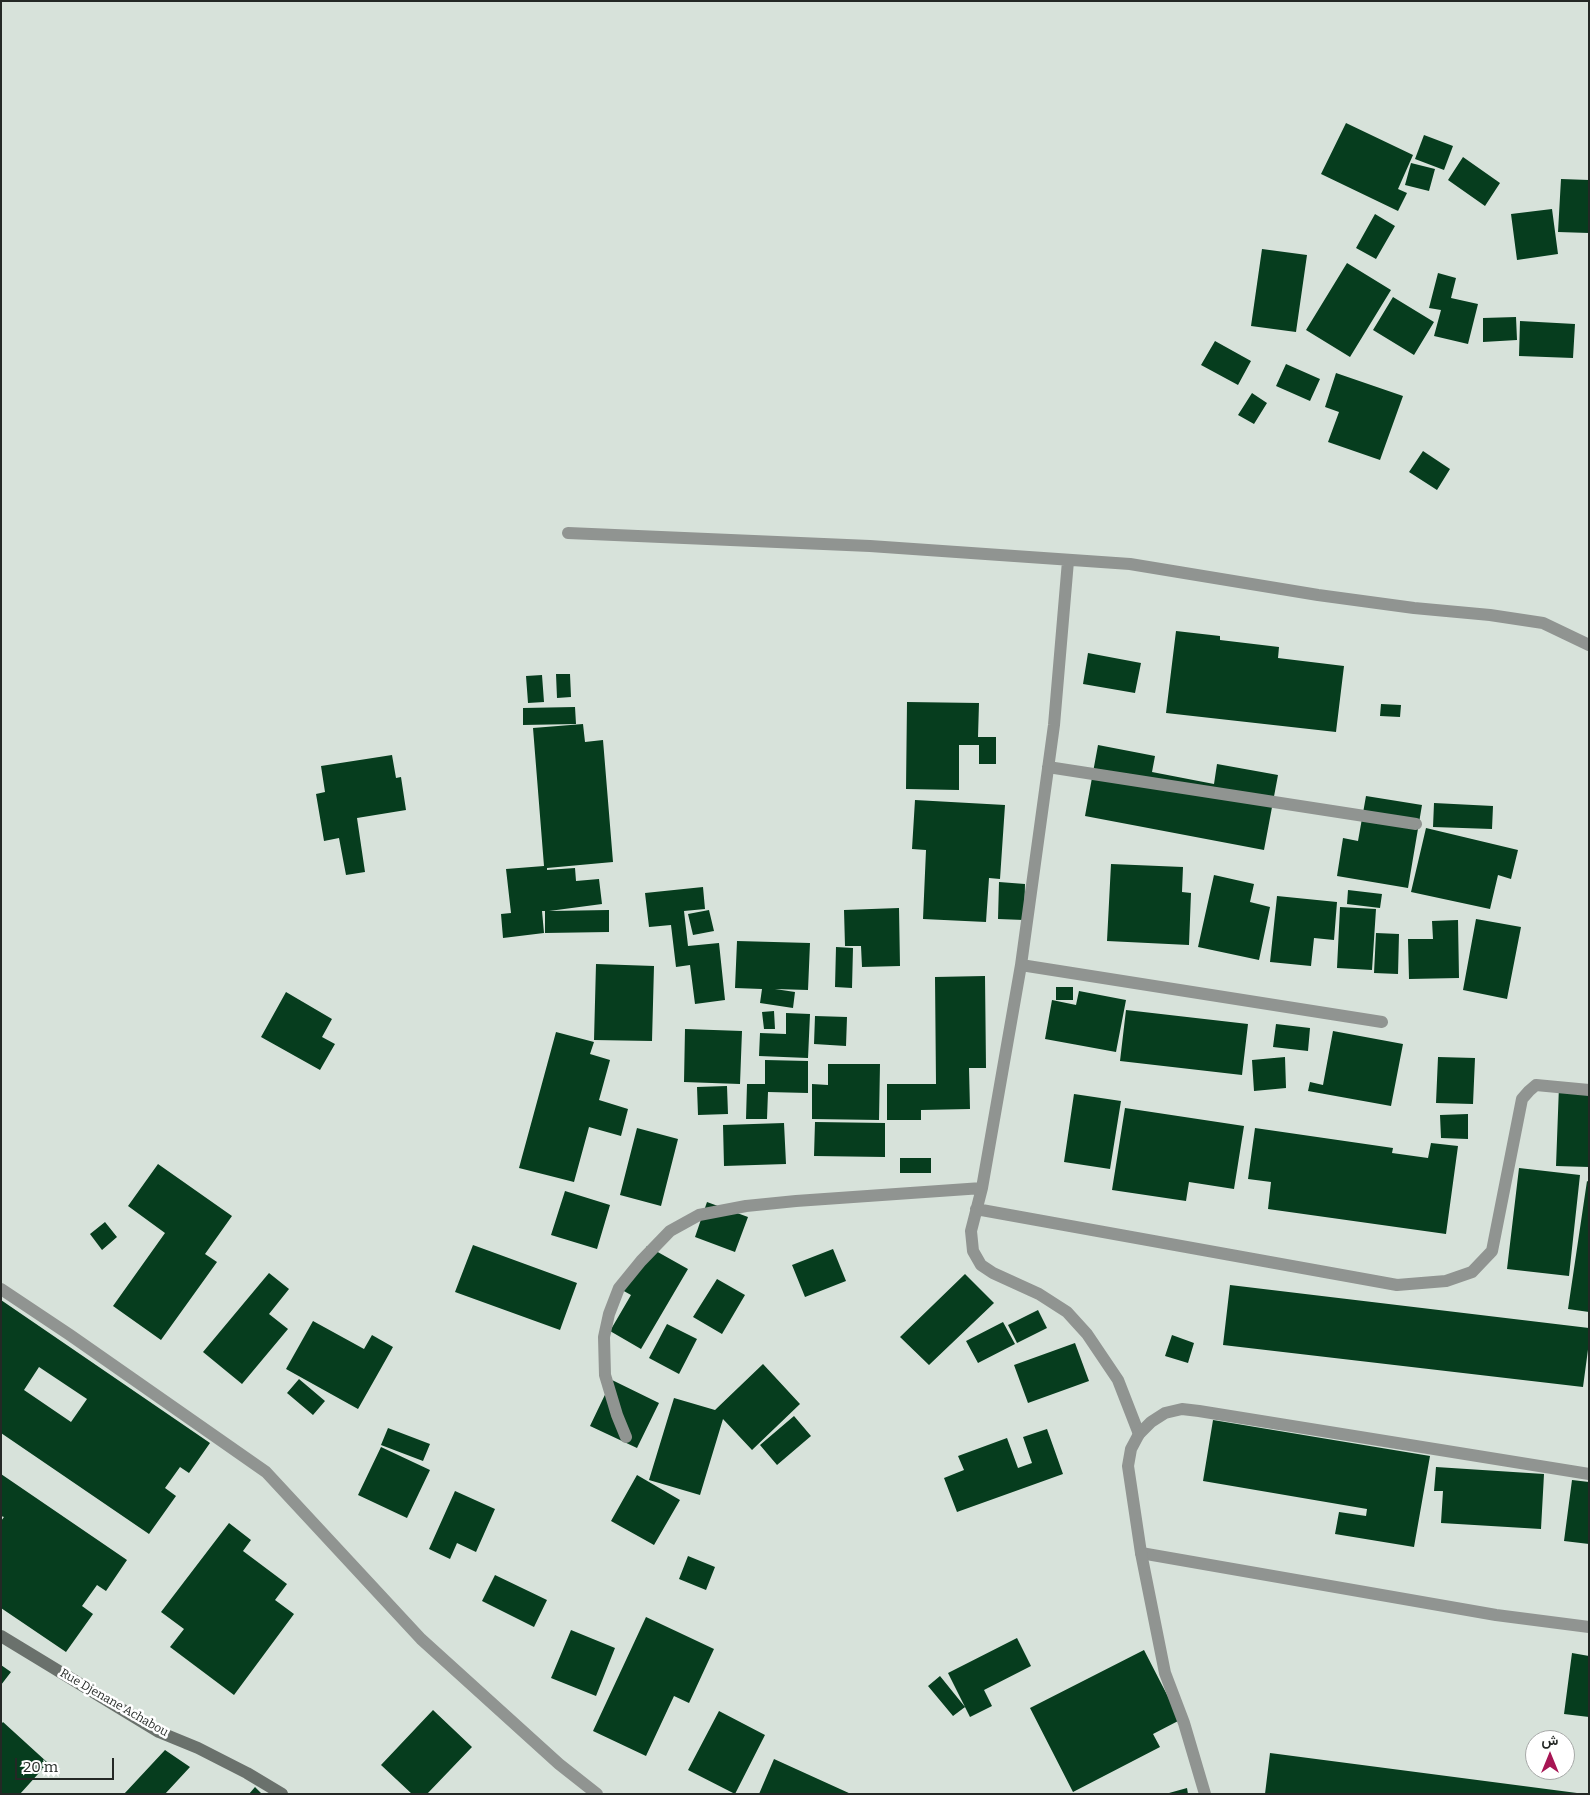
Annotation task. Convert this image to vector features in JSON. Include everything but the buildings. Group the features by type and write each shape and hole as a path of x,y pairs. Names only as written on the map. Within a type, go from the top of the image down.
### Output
{"main road":[{"name":"Rue Djenane Achabou","path":"1,1636 159,1732 222,1761 282,1794"}],"street":[{"path":"568,533 870,546 1130,564 1318,595 1543,623 1589,645"},
{"path":"1068,561 1054,725 1021,965 982,1188 971,1231 973,1251 981,1265 993,1273 1039,1294 1067,1312 1087,1334 1118,1380 1139,1434"},
{"path":"1048,767 1416,824"},
{"path":"1021,965 1382,1022"},
{"path":"976,1209 1397,1285 1446,1281 1472,1272 1492,1251 1522,1099 1536,1085 1589,1090"},
{"path":"626,1436 617,1415 605,1375 604,1337 609,1314 619,1288 640,1261 670,1231 699,1215 746,1206 982,1188"},
{"path":"1,1290 70,1335 266,1472 421,1639 559,1764 598,1794"},
{"path":"1205,1794 1184,1723 1165,1672 1141,1553 1128,1466 1131,1449 1139,1434 1151,1422 1165,1413 1182,1409 1191,1410 1589,1474"},
{"path":"1141,1553 1496,1615 1589,1627"}]}
